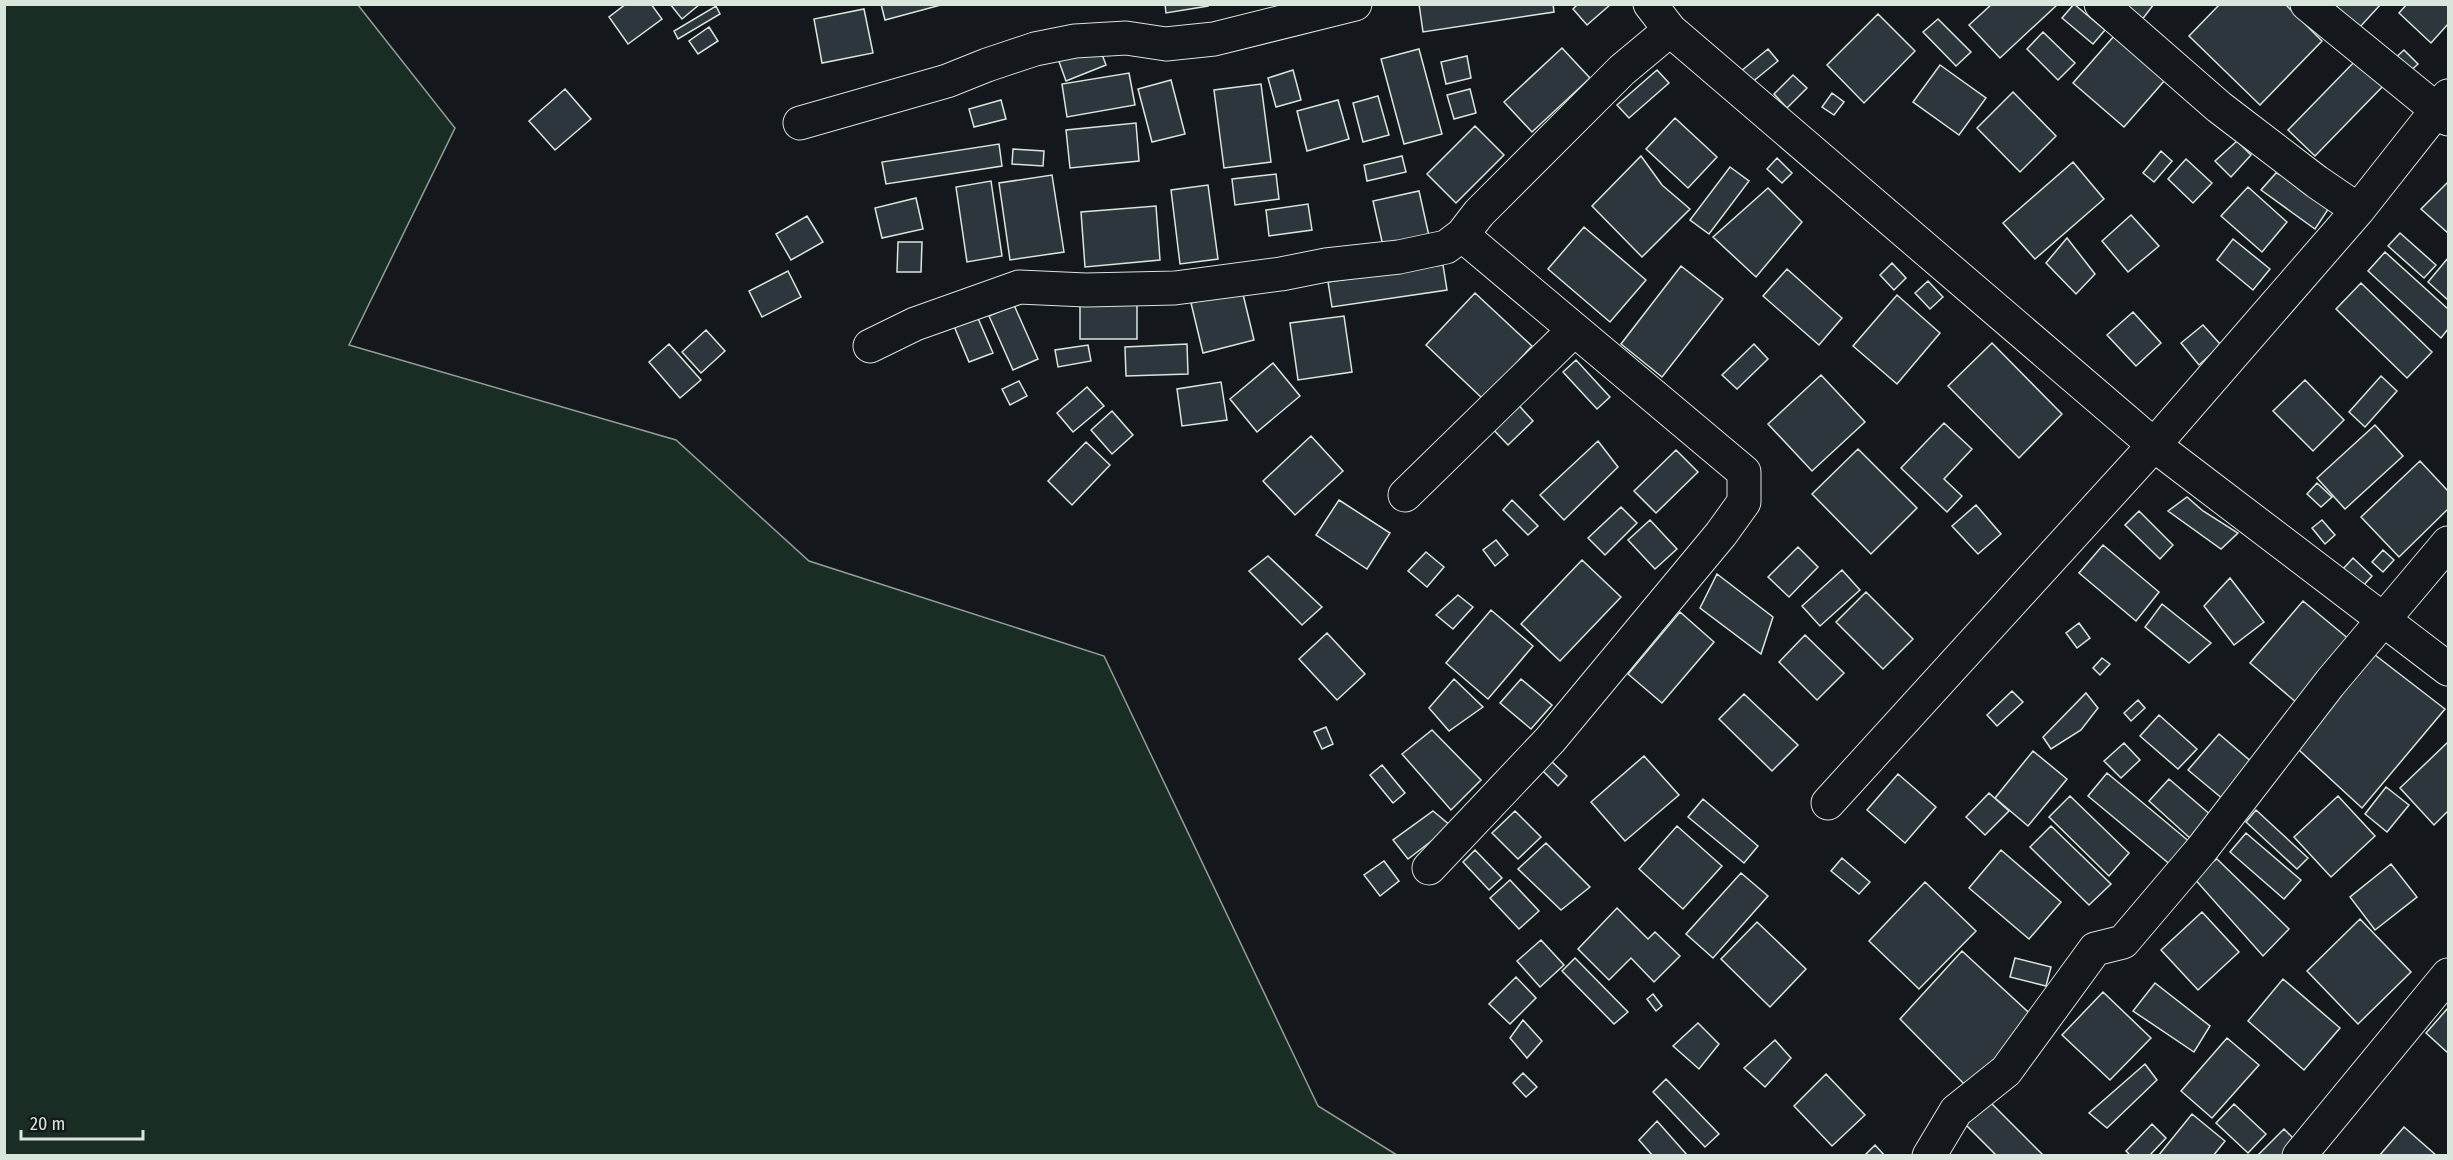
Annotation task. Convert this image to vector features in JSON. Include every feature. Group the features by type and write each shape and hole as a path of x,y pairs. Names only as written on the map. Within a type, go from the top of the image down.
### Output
{"street":[{"path":"800,123 946,81 1035,49 1075,41 1126,38 1166,44 1214,39 1355,4"},
{"path":"1650,4 1670,30 2154,445 2448,669"},
{"path":"2101,4 2219,107 2317,182 2358,210"},
{"path":"1828,802 2154,445 2445,108 2307,4"},
{"path":"870,346 915,324 1019,287 1086,290 1175,288 1281,274 1326,265 1399,257 1446,247 1461,235 1479,213 1622,70 1670,30"},
{"path":"1429,868 1550,740 1721,534 1744,502 1744,472 1461,235"},
{"path":"1405,495 1574,330"},
{"path":"1929,1155 1956,1111 2006,1071 2095,950 2123,942 2202,849 2330,683 2448,543"},
{"path":"2299,1155 2448,975"}],"green space":[{"path":"5,4 358,5 455,128 349,345 676,440 809,561 1104,656 1318,1106 1397,1155 5,1155"}],"building":[{"path":"626,4 651,4 662,19 628,44 609,17"},
{"path":"670,4 700,4 682,19"},
{"path":"881,4 941,4 941,5 885,20"},
{"path":"1165,4 1208,4 1208,6 1166,13"},
{"path":"1419,4 1553,4 1554,12 1423,32"},
{"path":"1578,4 1611,4 1587,25 1573,9"},
{"path":"1992,4 2058,4 2000,58 1969,25"},
{"path":"2074,4 2105,30 2093,44 2062,18"},
{"path":"2121,4 2154,4 2141,21"},
{"path":"2220,4 2285,4 2322,41 2260,105 2189,36"},
{"path":"2334,4 2381,4 2359,28"},
{"path":"2407,4 2448,4 2448,24 2431,43 2399,13"},
{"path":"716,6 720,14 678,39 674,31"},
{"path":"864,9 873,53 822,63 814,19"},
{"path":"1878,14 1915,51 1864,103 1827,65"},
{"path":"1938,19 1971,52 1956,66 1923,32"},
{"path":"709,27 718,41 698,54 689,41"},
{"path":"2121,28 2172,72 2124,127 2073,83"},
{"path":"2043,32 2075,63 2058,80 2027,49"},
{"path":"1097,41 1106,65 1066,81 1057,56"},
{"path":"1562,48 1590,78 1532,132 1504,102"},
{"path":"1419,49 1442,134 1404,144 1381,59"},
{"path":"1768,49 1778,61 1751,83 1741,71"},
{"path":"2404,50 2418,64 2406,75 2392,61"},
{"path":"1467,56 1471,78 1446,84 1441,62"},
{"path":"2359,57 2386,83 2315,156 2288,130"},
{"path":"1940,65 1986,98 1959,135 1913,102"},
{"path":"1293,70 1301,100 1276,107 1268,78"},
{"path":"1657,70 1669,83 1629,118 1617,105"},
{"path":"1129,73 1135,105 1067,117 1062,84"},
{"path":"1793,75 1807,88 1787,108 1774,94"},
{"path":"1171,80 1185,134 1152,142 1138,89"},
{"path":"1261,84 1271,162 1224,168 1214,90"},
{"path":"565,89 591,119 555,150 529,121"},
{"path":"1470,89 1476,113 1454,119 1447,95"},
{"path":"2013,92 2056,136 2020,172 1977,128"},
{"path":"1832,93 1844,102 1834,115 1822,107"},
{"path":"1378,96 1389,135 1363,142 1353,103"},
{"path":"1001,100 1006,119 974,127 969,109"},
{"path":"1338,100 1349,139 1307,151 1297,111"},
{"path":"1675,118 1717,157 1688,188 1646,149"},
{"path":"1136,123 1139,161 1070,168 1066,130"},
{"path":"1475,126 1504,155 1456,203 1427,174"},
{"path":"2237,141 2251,155 2231,177 2215,161"},
{"path":"999,144 1002,166 886,184 882,162"},
{"path":"1013,149 1044,151 1043,166 1012,164"},
{"path":"2161,151 2172,161 2154,182 2143,173"},
{"path":"1402,156 1406,172 1367,181 1364,165"},
{"path":"1641,156 1662,185 1690,209 1642,257 1592,206"},
{"path":"1777,158 1792,173 1782,183 1767,169"},
{"path":"2186,159 2212,183 2193,203 2168,179"},
{"path":"2073,162 2104,199 2035,259 2003,223"},
{"path":"1730,167 1749,181 1709,234 1690,220"},
{"path":"2276,173 2306,185 2331,205 2315,229 2261,190"},
{"path":"1276,174 1279,199 1235,205 1232,179"},
{"path":"1052,175 1064,252 1010,260 999,183"},
{"path":"991,181 1002,256 967,262 956,187"},
{"path":"2448,182 2448,233 2421,209"},
{"path":"1208,185 1218,259 1180,264 1171,190"},
{"path":"2248,187 2287,222 2262,252 2221,216"},
{"path":"1768,188 1802,222 1756,277 1713,237"},
{"path":"1419,191 1429,236 1383,246 1373,201"},
{"path":"916,198 923,229 882,238 875,208"},
{"path":"1308,204 1312,230 1269,236 1266,210"},
{"path":"1156,206 1160,260 1085,267 1081,212"},
{"path":"2131,215 2159,246 2128,272 2102,241"},
{"path":"807,216 823,242 791,260 776,234"},
{"path":"1584,227 1646,280 1610,322 1548,269"},
{"path":"2400,233 2436,265 2424,278 2388,246"},
{"path":"2067,238 2095,274 2076,294 2046,263"},
{"path":"2233,239 2270,269 2253,290 2217,260"},
{"path":"898,242 922,242 921,272 897,272"},
{"path":"2385,252 2448,309 2448,329 2441,338 2368,271"},
{"path":"2448,258 2448,300 2428,282"},
{"path":"1892,263 1906,278 1894,290 1880,275"},
{"path":"1443,265 1447,290 1332,307 1328,282"},
{"path":"1681,266 1723,299 1662,377 1621,344"},
{"path":"1787,269 1842,318 1819,345 1763,296"},
{"path":"788,271 801,297 762,317 749,291"},
{"path":"1928,281 1943,297 1930,309 1915,293"},
{"path":"2361,283 2432,352 2407,378 2336,309"},
{"path":"1242,290 1254,340 1203,353 1191,303"},
{"path":"1475,293 1532,346 1483,399 1426,345"},
{"path":"1897,295 1940,333 1897,384 1853,346"},
{"path":"1080,304 1137,304 1137,339 1080,339"},
{"path":"1014,305 1038,359 1013,370 989,316"},
{"path":"974,309 993,353 969,362 951,319"},
{"path":"2133,312 2161,343 2136,366 2107,335"},
{"path":"1344,316 1352,372 1298,380 1290,323"},
{"path":"2203,325 2221,345 2199,365 2181,343"},
{"path":"706,330 725,351 701,373 682,352"},
{"path":"1992,343 2062,414 2019,458 1948,386"},
{"path":"669,344 701,380 680,398 649,362"},
{"path":"1187,344 1188,374 1126,376 1125,347"},
{"path":"1754,344 1768,359 1737,389 1722,375"},
{"path":"1088,345 1091,361 1058,367 1055,350"},
{"path":"1576,360 1610,397 1597,409 1563,372"},
{"path":"1273,363 1300,396 1257,432 1230,399"},
{"path":"1821,375 1865,422 1812,471 1768,424"},
{"path":"2381,376 2397,391 2365,427 2349,412"},
{"path":"2305,380 2344,420 2313,451 2273,411"},
{"path":"1019,381 1027,396 1010,405 1002,389"},
{"path":"1221,382 1227,420 1182,426 1177,389"},
{"path":"1087,387 1104,406 1073,432 1057,413"},
{"path":"1514,400 1533,421 1508,445 1488,424"},
{"path":"1112,411 1133,435 1112,454 1091,430"},
{"path":"1944,423 1972,449 1944,479 1962,496 1947,512 1901,468"},
{"path":"2375,425 2403,456 2345,509 2317,478"},
{"path":"1311,436 1343,471 1295,515 1263,481"},
{"path":"1598,441 1618,467 1564,520 1540,495"},
{"path":"1086,442 1110,465 1072,505 1048,481"},
{"path":"1858,449 1917,508 1871,554 1812,494"},
{"path":"1676,450 1698,472 1656,513 1634,491"},
{"path":"2420,461 2448,491 2448,509 2399,557 2361,517"},
{"path":"2317,483 2332,497 2321,507 2307,494"},
{"path":"2187,497 2203,511 2238,533 2221,549 2168,511"},
{"path":"1339,500 1390,533 1367,569 1316,535"},
{"path":"1512,500 1538,526 1528,535 1503,510"},
{"path":"1976,505 2001,534 1978,554 1952,526"},
{"path":"1621,507 1637,523 1605,555 1588,538"},
{"path":"2139,511 2173,545 2160,559 2125,525"},
{"path":"1650,520 1677,549 1655,569 1628,540"},
{"path":"2322,520 2335,535 2325,544 2312,528"},
{"path":"1496,540 1508,555 1495,566 1483,550"},
{"path":"2103,545 2159,592 2136,621 2079,573"},
{"path":"1798,547 1818,567 1789,597 1768,577"},
{"path":"2383,550 2394,560 2383,572 2372,562"},
{"path":"1426,552 1444,567 1427,587 1408,571"},
{"path":"1268,556 1322,607 1302,625 1249,571"},
{"path":"2353,558 2372,576 2361,588 2342,570"},
{"path":"1582,560 1621,597 1560,661 1521,624"},
{"path":"1842,570 1860,590 1820,626 1802,606"},
{"path":"1717,574 1773,617 1761,654 1700,608"},
{"path":"2230,578 2264,622 2234,645 2204,606"},
{"path":"1866,592 1913,639 1883,669 1836,622"},
{"path":"1458,595 1473,607 1453,629 1436,615"},
{"path":"2303,601 2350,640 2297,703 2250,663"},
{"path":"2162,604 2211,643 2189,663 2145,627"},
{"path":"1491,610 1533,646 1488,699 1446,663"},
{"path":"1680,612 1714,642 1662,703 1628,674"},
{"path":"2079,623 2090,638 2077,648 2066,633"},
{"path":"1327,633 1365,674 1337,700 1299,659"},
{"path":"1805,635 1844,673 1817,700 1779,662"},
{"path":"2366,648 2445,709 2362,808 2287,739"},
{"path":"2102,658 2110,664 2100,675 2093,668"},
{"path":"1454,679 1483,707 1449,731 1429,708"},
{"path":"1521,679 1552,705 1531,729 1500,703"},
{"path":"2012,691 2023,702 1997,726 1987,715"},
{"path":"2086,693 2098,708 2081,730 2051,749 2043,737"},
{"path":"1744,694 1798,745 1772,771 1719,719"},
{"path":"2138,700 2145,708 2131,721 2124,713"},
{"path":"2159,715 2197,749 2178,769 2140,736"},
{"path":"1326,727 1333,744 1322,749 1314,732"},
{"path":"1432,730 1481,780 1451,810 1402,754"},
{"path":"2219,734 2260,769 2229,804 2188,770"},
{"path":"2448,742 2448,811 2434,825 2400,788"},
{"path":"2124,743 2140,760 2121,778 2104,761"},
{"path":"2033,751 2067,779 2028,826 1995,798"},
{"path":"1644,756 1679,795 1625,841 1591,802"},
{"path":"1550,760 1567,776 1558,786 1541,769"},
{"path":"1382,765 1405,793 1393,803 1370,775"},
{"path":"2107,773 2197,848 2178,871 2088,796"},
{"path":"1898,774 1936,807 1905,843 1867,810"},
{"path":"2169,779 2212,816 2191,839 2149,801"},
{"path":"2386,787 2409,805 2387,832 2365,814"},
{"path":"1989,793 2009,811 1985,835 1966,817"},
{"path":"2070,796 2129,853 2109,876 2049,817"},
{"path":"2338,796 2375,836 2331,877 2294,837"},
{"path":"1703,799 1758,846 1744,863 1688,817"},
{"path":"2256,810 2308,858 2297,869 2246,822"},
{"path":"1433,811 1451,826 1408,859 1393,840"},
{"path":"1515,811 1541,837 1518,859 1492,833"},
{"path":"1677,826 1722,866 1683,909 1639,869"},
{"path":"2051,826 2111,884 2089,905 2030,847"},
{"path":"2246,833 2301,880 2284,899 2230,852"},
{"path":"1546,843 1590,887 1561,910 1518,869"},
{"path":"1475,850 1502,878 1489,890 1463,862"},
{"path":"2001,850 2061,902 2029,939 1969,888"},
{"path":"1842,858 1870,882 1859,894 1831,871"},
{"path":"2217,859 2289,929 2263,956 2192,876"},
{"path":"1384,861 1399,881 1380,896 1364,875"},
{"path":"2391,864 2417,897 2375,930 2350,897"},
{"path":"1741,873 1768,896 1713,958 1686,934"},
{"path":"1510,880 1539,911 1519,929 1490,898"},
{"path":"1925,882 1976,931 1919,989 1869,941"},
{"path":"1617,908 1648,939 1655,932 1680,956 1654,982 1631,958 1609,980 1578,949"},
{"path":"2202,912 2239,952 2198,990 2161,950"},
{"path":"2360,919 2411,972 2358,1024 2307,971"},
{"path":"1757,922 1806,969 1770,1007 1721,959"},
{"path":"1541,940 1564,965 1540,987 1517,961"},
{"path":"1962,951 2038,1021 1972,1092 1900,1019"},
{"path":"1575,958 1628,1012 1614,1024 1562,971"},
{"path":"2015,958 2051,967 2046,986 2010,977"},
{"path":"1516,977 1536,998 1510,1024 1489,1004"},
{"path":"2283,979 2340,1028 2304,1070 2248,1021"},
{"path":"2155,983 2210,1026 2194,1052 2133,1011"},
{"path":"2103,992 2151,1038 2110,1080 2062,1035"},
{"path":"1653,994 1662,1006 1656,1011 1647,999"},
{"path":"2448,1008 2448,1053 2426,1033"},
{"path":"1523,1020 1542,1041 1527,1058 1510,1038"},
{"path":"1698,1023 1719,1044 1699,1069 1673,1046"},
{"path":"2227,1038 2259,1065 2212,1118 2181,1091"},
{"path":"1775,1040 1791,1058 1765,1087 1744,1068"},
{"path":"2145,1064 2157,1080 2107,1128 2089,1113"},
{"path":"1523,1073 1537,1087 1526,1097 1513,1083"},
{"path":"1826,1074 1865,1115 1832,1146 1794,1106"},
{"path":"1666,1079 1719,1134 1705,1147 1653,1092"},
{"path":"1987,1099 2044,1156 1997,1156 1963,1122"},
{"path":"2234,1104 2266,1134 2248,1153 2216,1123"},
{"path":"2192,1114 2225,1141 2213,1156 2158,1156"},
{"path":"1657,1121 1688,1156 1653,1156 1639,1140"},
{"path":"2152,1124 2166,1138 2149,1156 2131,1156 2126,1151"},
{"path":"2404,1127 2437,1156 2379,1156"},
{"path":"2284,1129 2302,1147 2294,1156 2258,1155"},
{"path":"1875,1145 1885,1156 1864,1156"}]}
